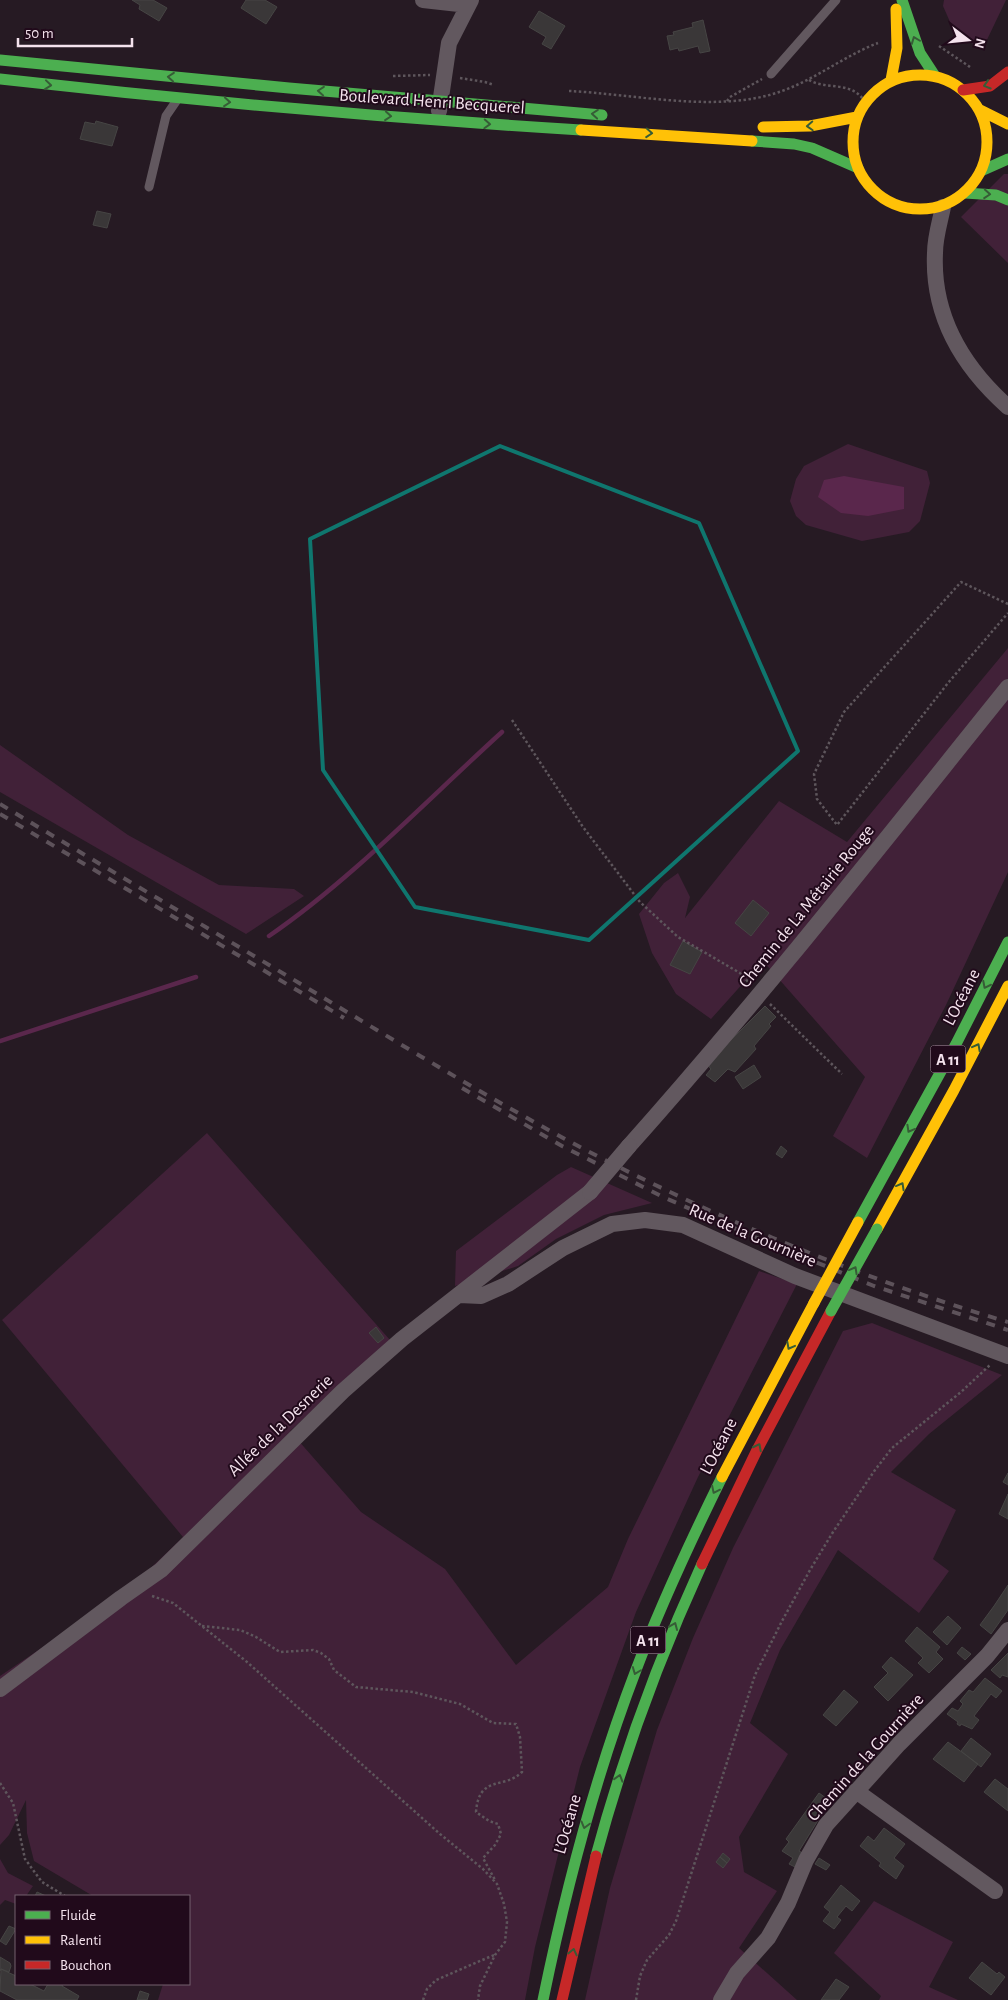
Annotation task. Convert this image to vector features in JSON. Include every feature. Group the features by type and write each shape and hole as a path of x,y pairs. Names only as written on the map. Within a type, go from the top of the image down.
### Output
{"main road":[{"path":"891,80 896,59 896,0"},
{"path":"902,0 920,53 935,76"},
{"name":"Boulevard Henri Becquerel","path":"0,60 289,88 618,116"},
{"path":"963,90 986,87 997,82 1008,72"},
{"path":"912,75 935,76 950,81 963,90 980,110 986,125 988,140 986,156 981,171 965,192 943,207 913,210 890,204 864,181 852,146 853,134 857,117 866,102 891,80 912,75"},
{"name":"Boulevard Henri Becquerel","path":"0,79 178,98 438,120 786,143 812,148 858,168"},
{"path":"980,110 1008,124"},
{"path":"755,126 784,128 825,125 857,117"},
{"path":"981,171 1008,158"},
{"path":"965,192 996,195 1008,200"},
{"name":"L’Océane","path":"543,2000 558,1926 586,1820 621,1709 701,1518 742,1436 939,1077 1008,942"},
{"name":"L’Océane","path":"562,2000 602,1834 634,1731 671,1634 718,1528 757,1449 958,1082 1008,986"}],"street":[{"path":"424,0 469,2 449,43 439,101 438,120"},
{"path":"943,207 935,252 936,289 940,310 950,335 969,366 989,390 1008,407"},
{"name":"Chemin de La Métairie Rouge","path":"590,1192 760,994 1008,687"},
{"name":"Allée de la Desnerie","path":"0,1689 161,1570 343,1391 402,1339 590,1192"},
{"name":"Rue de la Gournière","path":"459,1295 481,1296 508,1284 563,1248 612,1224 645,1220 683,1225 795,1276 866,1301 1005,1355"},
{"name":"Chemin de la Gournière","path":"721,2000 737,1973 768,1938 788,1903 806,1860 826,1825 899,1744 987,1656 1008,1630"},
{"path":"856,1791 995,1891"}],"lane":[{"path":"771,74 836,0"},
{"path":"149,186 166,116 178,98 191,88 269,93 289,88"}],"path":[{"path":"913,36 926,38 972,68 986,87"},
{"path":"771,74 730,97 726,102 762,98 808,80 863,49 897,37"},
{"path":"808,80 814,83 854,90 866,102"},
{"path":"1008,604 961,582 844,712 814,774 818,799 837,825 948,683 1008,613"},
{"path":"512,720 583,827 640,902 678,937 740,973 842,1074"},
{"path":"636,2000 640,1976 647,1960 670,1935 676,1921 755,1675 810,1570 864,1485 892,1448 1005,1355"},
{"path":"121,1598 152,1596 173,1603 261,1673 440,1834 483,1869 497,1884"},
{"path":"202,1626 240,1630 256,1637 280,1652 313,1650 321,1653 329,1659 334,1670 356,1687 413,1692 460,1704 493,1723 516,1724 520,1736 522,1772 517,1777 496,1783 482,1792 477,1801 476,1812 488,1821 498,1824 501,1834 495,1845 483,1858 497,1884 504,1904 507,1922 505,1942 480,1986 478,2000"},
{"path":"0,1783 13,1803 25,1859 42,1882 63,1895"},
{"path":"423,2000 427,1989 436,1980 496,1955"}],"highlighted area":[{"path":"500,446 699,523 798,751 589,940 415,907 323,770 310,539"}],"shaded area":[{"path":"944,0 1006,0 984,46 958,40 943,6"},
{"path":"1004,174 1008,174 1008,263 961,217"},
{"path":"848,444 927,471 930,483 920,521 909,532 862,541 806,525 796,516 790,501 796,479 804,466"},
{"path":"844,476 904,487 904,509 868,516 841,513 818,497 824,480"},
{"path":"1008,648 1008,872 946,1005 867,1158 833,1136 865,1077 763,961 711,1019 676,994 652,953 639,914 664,883 678,873 690,897 685,918 779,801 847,842"},
{"path":"0,745 128,835 219,885 294,889 304,896 246,934 0,792"},
{"path":"207,1133 390,1340 290,1431 361,1512 445,1569 516,1665 608,1587 628,1539 759,1271 797,1284 698,1477 636,1612 580,1767 535,1947 525,2000 158,2000 163,1985 190,1985 190,1895 91,1895 34,1861 27,1833 26,1800 9,1835 0,1845 0,1676 129,1589 183,1537 2,1320"},
{"path":"571,1167 652,1203 604,1215 556,1239 518,1266 455,1286 456,1251 557,1175"},
{"path":"872,1323 1002,1375 929,1434 891,1472 956,1510 933,1559 949,1571 919,1613 838,1550 780,1650 750,1723 788,1754 739,1837 744,1872 777,1891 739,1948 797,2000 585,2000 610,1888 657,1730 693,1638 733,1548 843,1331"},
{"path":"0,1859 8,1873 33,1886 27,1895 15,1895 15,1904 5,1900 0,1905"},
{"path":"874,1901 953,1942 929,1987 958,2000 879,2000 881,1996 834,1953"}],"building":[{"path":"132,0 153,0 167,8 159,21 139,9 140,5"},
{"path":"246,0 265,0 277,7 266,24 241,8"},
{"path":"539,11 565,26 551,49 542,44 546,37 529,27"},
{"path":"703,20 710,51 700,53 698,46 679,51 678,48 670,50 667,36 674,35 673,32 693,27 692,23"},
{"path":"96,121 118,127 112,146 80,139 85,122 95,124"},
{"path":"97,211 111,214 107,228 93,225"},
{"path":"753,900 769,913 751,936 735,923"},
{"path":"683,941 702,952 690,974 670,965"},
{"path":"765,1006 776,1017 754,1046 756,1049 735,1072 728,1069 715,1082 706,1075 711,1069 707,1064"},
{"path":"754,1065 761,1077 743,1089 735,1077"},
{"path":"781,1146 787,1151 782,1158 776,1154"},
{"path":"376,1327 384,1338 378,1343 369,1333"},
{"path":"1008,1473 1008,1485 1003,1482"},
{"path":"1008,1494 1008,1519 999,1514"},
{"path":"1008,1585 1008,1610 991,1634 980,1625"},
{"path":"948,1616 961,1628 947,1645 933,1632"},
{"path":"917,1627 940,1647 936,1652 943,1659 929,1673 918,1663 923,1658 905,1641"},
{"path":"962,1647 971,1654 965,1660 957,1653"},
{"path":"1008,1653 1008,1677 1002,1675 1000,1678 991,1670"},
{"path":"891,1657 913,1675 888,1701 874,1687 888,1673 882,1667"},
{"path":"985,1678 1002,1691 996,1698 991,1694 974,1716 979,1720 972,1729 961,1724 960,1726 957,1724 958,1722 947,1714 952,1708 958,1711 963,1704 960,1701 969,1690 973,1692"},
{"path":"844,1690 858,1702 836,1726 823,1715"},
{"path":"971,1738 991,1754 981,1767 961,1751"},
{"path":"948,1742 978,1764 964,1782 933,1759"},
{"path":"995,1779 1008,1789 1008,1811 984,1792"},
{"path":"819,1793 830,1801 799,1851 804,1854 795,1867 789,1864 793,1858 782,1851 789,1842 786,1839"},
{"path":"884,1828 905,1844 894,1858 904,1866 896,1879 879,1866 881,1863 860,1846 868,1836 874,1841"},
{"path":"723,1853 730,1859 727,1863 720,1857"},
{"path":"720,1857 727,1863 723,1868 716,1862"},
{"path":"819,1858 830,1865 826,1870 815,1864"},
{"path":"841,1885 860,1901 852,1911 846,1906 837,1917 841,1920 834,1929 823,1921 830,1912 824,1907"},
{"path":"9,1926 15,1929 6,1945 0,1941"},
{"path":"0,1957 10,1963 9,1972 1,1969 0,1971"},
{"path":"982,1962 997,1974 999,1972 1005,1977 991,1995 969,1978"},
{"path":"1,1969 15,1976 15,1985 32,1985 44,1991 47,1985 62,1985 79,1996 77,2000 17,2000 0,1991"},
{"path":"836,1979 849,1987 839,2000 821,2000"},
{"path":"140,1991 149,1994 147,2000 137,2000"}],"waterway":[{"path":"269,936 330,890 502,732"},
{"path":"0,1041 196,977"}],"railway":[{"path":"0,804 401,1045 565,1139 618,1167 782,1242 894,1285 1008,1322"},
{"path":"0,814 344,1018"},
{"path":"462,1088 562,1146 663,1197 874,1286 1008,1330"}],"traffic: fast":[{"path":"902,0 920,53 935,76"},
{"path":"0,60 289,88 602,115"},
{"path":"0,79 290,108 581,130"},
{"path":"752,141 794,144 812,148 858,168"},
{"path":"981,171 1008,159"},
{"path":"965,193 996,195 1008,200"},
{"path":"858,1222 956,1044 1008,942"},
{"path":"831,1311 877,1229"},
{"path":"543,2000 561,1916 583,1833 621,1710 666,1597 722,1477"},
{"path":"596,1856 618,1781 643,1708 671,1635 702,1564"}],"traffic: slow":[{"path":"891,80 897,48 896,9"},
{"path":"920,75 946,80 968,94 982,116 987,142 982,168 968,190 946,204 920,209 894,204 872,190 858,168 853,142 858,116 872,94 894,80 920,75"},
{"path":"980,110 1008,124"},
{"path":"763,127 810,126 857,117"},
{"path":"581,130 752,141"},
{"path":"877,1229 954,1090 1008,986"},
{"path":"814,1303 858,1222"},
{"path":"722,1477 814,1303"}],"traffic: jam":[{"path":"963,90 990,86 1008,72"},
{"path":"702,1564 757,1450 831,1311"},
{"path":"562,2000 596,1856"}]}
